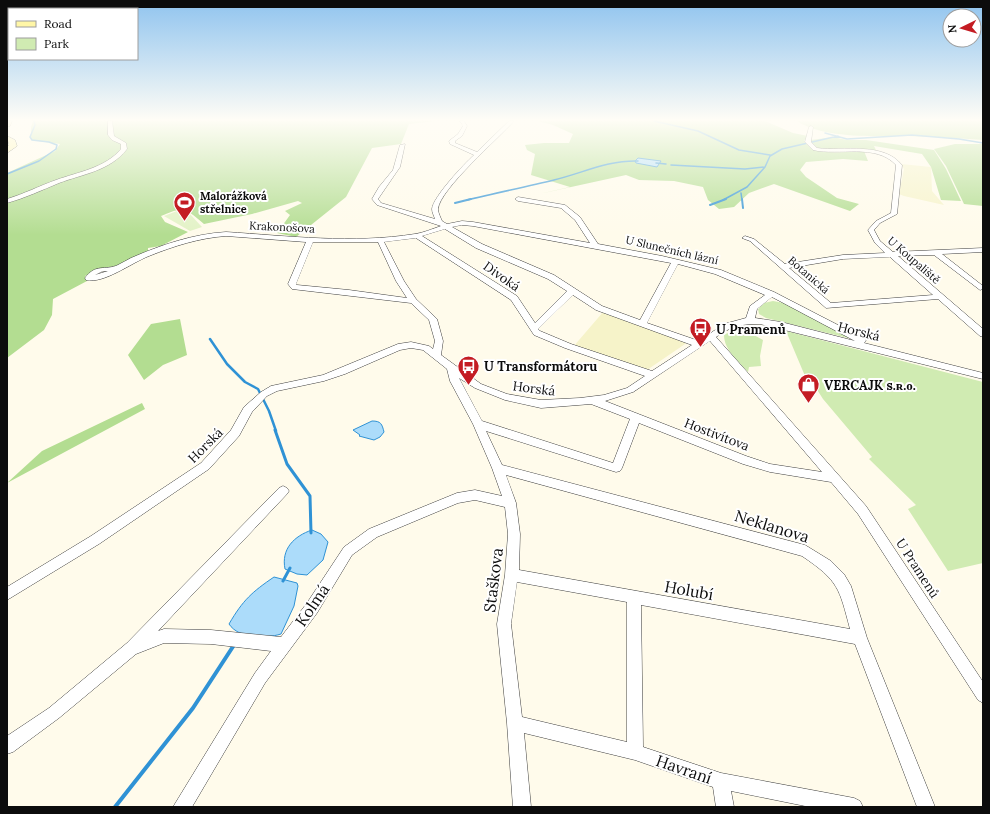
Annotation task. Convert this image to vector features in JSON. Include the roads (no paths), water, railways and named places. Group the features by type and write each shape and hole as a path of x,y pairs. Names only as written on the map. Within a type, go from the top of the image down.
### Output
{"street":[{"path":"7,201 98,168 114,159"},
{"path":"401,159 395,171 378,192 376,199 378,204 438,222 479,246 544,273 599,308 699,344"},
{"path":"438,222 435,210 438,200 473,159"},
{"name":"U Koupaliště","path":"890,159 898,162 899,165 894,214 878,222 871,230 877,242 983,334"},
{"path":"518,199 563,206 569,209 576,216 595,245"},
{"name":"U Slunečních lázní","path":"447,226 462,223 473,224 595,245 676,261 718,272 771,294 877,349"},
{"name":"Krakonošova","path":"119,268 133,260 214,234 310,240 380,240 417,236 447,226"},
{"name":"Divoká","path":"417,236 514,298 536,333 568,346 653,375"},
{"name":"Botanická","path":"745,238 752,240 828,306 850,303 939,297"},
{"path":"310,240 292,284 295,287 349,292 413,301"},
{"path":"380,240 400,281 413,301 433,319 439,340 436,355"},
{"path":"783,267 842,258 889,254 983,250"},
{"path":"935,252 980,288"},
{"path":"643,323 676,261"},
{"path":"533,329 572,291"},
{"path":"750,321 753,308 771,294"},
{"name":"Horská","path":"7,594 95,540 205,466 235,433 248,410 269,391 279,386 314,381 333,375 402,346 420,346 436,355 452,369 478,386 505,397 524,402 557,404 594,400 622,393 653,375 727,326 742,321 760,321 781,325 983,376"},
{"name":"U Pramenů","path":"711,336 866,517 983,695"},
{"name":"Staškova","path":"452,369 455,381 466,399 498,468 510,502 514,534 512,576 504,624 515,723 522,807"},
{"path":"466,399 478,386"},
{"name":"Hostivítova","path":"594,400 743,460 770,468 834,478"},
{"path":"478,424 616,468 636,418"},
{"name":"Neklanova","path":"498,468 805,551 826,566 839,578 846,590 860,638 926,807"},
{"path":"7,746 54,713 132,648 283,491"},
{"name":"Kolmá","path":"182,807 260,678 312,608 348,551 373,533 457,498 475,495 510,502"},
{"name":"Holubí","path":"512,576 860,638"},
{"path":"634,597 635,752"},
{"path":"132,648 164,636 211,638 285,645"},
{"name":"Havraní","path":"515,723 635,752 721,781 854,807"},
{"path":"721,781 725,807"}],"water":[{"path":"637,159 646,159 661,161 657,167 636,163 635,161"},
{"path":"372,421 381,424 384,432 380,437 374,440 359,436 360,435 353,430"},
{"path":"312,530 321,534 328,542 323,560 307,575 297,574 285,569 285,555 290,544 300,536"},
{"path":"274,577 297,583 298,586 294,606 281,634 260,637 239,633 233,629 229,624 239,609 254,592"}],"waterway":[{"path":"7,174 42,159"},
{"path":"765,167 769,159"},
{"path":"467,200 554,180 606,165 627,161 638,161"},
{"path":"656,163 666,164"},
{"path":"671,165 745,169 765,167"},
{"path":"723,200 747,187 765,167"},
{"path":"741,193 742,200"},
{"path":"467,200 471,199"},
{"path":"710,205 726,199"},
{"path":"742,199 743,208"},
{"path":"455,203 467,200"},
{"path":"210,339 227,364 245,382 258,389 269,411 276,431"},
{"path":"275,430 287,464 310,496 311,533"},
{"path":"283,581 290,568"},
{"path":"115,807 193,708 234,645"}],"place":[{"name":"Malorážková střelnice","path":"185,222"},
{"name":"U Pramenů","path":"700,348"},
{"name":"U Transformátoru","path":"468,386"},
{"name":"VERCAJK s.ʀ.ᴏ.","path":"808,404"}]}
